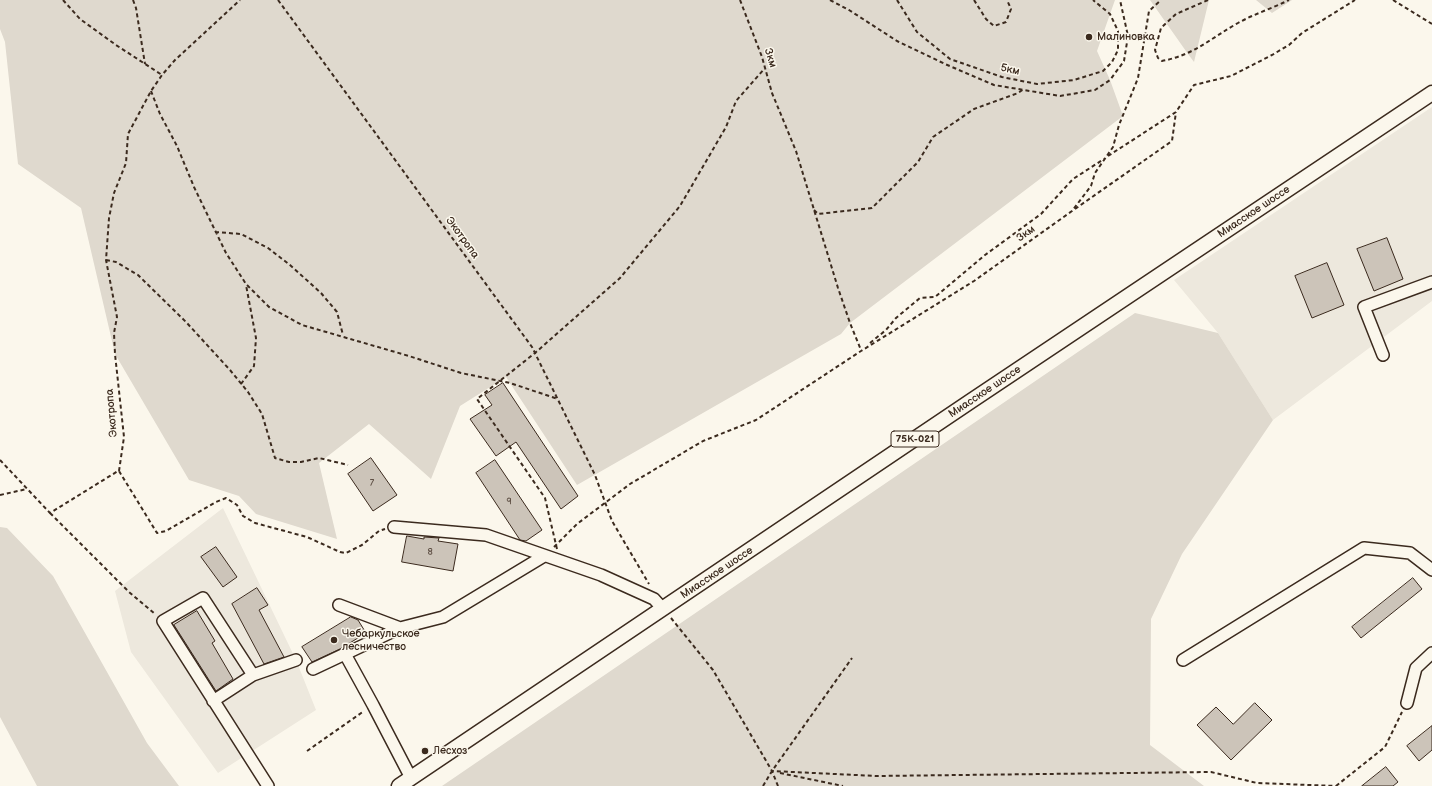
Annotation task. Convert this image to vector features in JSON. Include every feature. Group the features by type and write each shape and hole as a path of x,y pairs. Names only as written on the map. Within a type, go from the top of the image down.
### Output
{"main road":[{"name":"Миасское шоссе","path":"405,782 1432,93"}],"street":[{"path":"1383,355 1364,307 1432,282"},
{"path":"394,527 486,535 601,575 654,599 664,609"},
{"path":"1183,660 1364,548 1410,553 1432,570"},
{"path":"313,669 400,628 443,617 544,556"},
{"path":"253,675 203,598 163,621 268,786"},
{"path":"339,605 400,628"},
{"path":"1407,703 1416,668 1432,653"},
{"path":"345,654 373,705 405,782"},
{"path":"213,701 253,675 296,660"}],"path":[{"path":"63,0 80,20 162,75"},
{"path":"133,0 136,8 145,64"},
{"name":"Экотропа","path":"119,471 124,437 115,354 114,333 117,317 106,260 112,199 126,162 128,134 151,91 162,75 175,60 240,0"},
{"name":"Экотропа","path":"278,0 532,346 534,353 595,475 612,521 652,590 654,599"},
{"name":"3км","path":"740,0 762,57 772,93 796,151 838,288 861,350 974,281 1072,211 1091,186 1095,173 1113,147 1119,125 1138,78 1149,11 1161,0"},
{"path":"830,0 849,10 897,41 945,64 994,84 1060,96 1095,90 1110,80 1124,61 1128,36 1120,0"},
{"name":"5км","path":"897,0 917,32 950,59 1002,77 1037,84 1074,80 1103,70 1112,62 1118,50 1118,31 1110,14 1094,1"},
{"path":"974,0 986,19 994,26 1006,22 1011,9 1007,0"},
{"path":"1208,0 1176,14 1161,28 1155,50 1158,58 1162,61 1188,54 1239,22 1289,0"},
{"path":"544,556 577,524 630,484 703,441 756,420 863,350 886,330 896,318 920,298 935,297 985,255 1041,214 1073,179 1176,112 1194,85 1231,76 1272,55 1289,45 1302,33 1355,0"},
{"path":"1393,0 1432,24"},
{"path":"560,561 545,498 477,399 534,353 620,278 680,206 726,127 736,101 765,68"},
{"path":"814,209 818,214 872,208 918,162 933,137 974,109 1024,89"},
{"path":"151,91 160,114 177,146 194,187 226,253 246,284 269,307 302,325 343,336 461,373 510,383 558,399"},
{"path":"1072,211 1172,141 1176,112"},
{"path":"215,232 241,234 268,248 290,265 321,292 337,312 343,336"},
{"path":"106,260 116,262 138,275 186,322 241,384 262,414 275,458 290,462 301,462 319,458 348,465"},
{"path":"241,384 254,366 256,338 246,284"},
{"path":"0,460 50,513 129,592 163,621"},
{"path":"50,513 119,471 157,533 166,530 226,498 237,505 242,516 255,523 307,537 340,552 346,553 362,545 379,531 394,527"},
{"path":"0,495 27,489"},
{"path":"664,609 713,670 772,771 778,786"},
{"path":"763,786 852,658"},
{"path":"772,771 876,776 1211,772 1257,783 1336,786 1385,747 1407,703"},
{"path":"307,751 373,705"},
{"path":"772,771 843,786"}],"shaded area":[{"path":"0,0 1115,0 1097,51 1110,80 1123,116 850,323 841,334 577,485 506,377 460,406 431,479 369,424 319,463 337,539 256,514 239,496 189,480 115,354 81,208 18,164 5,42 0,29"},
{"path":"1150,0 1209,0 1194,62 1188,54"},
{"path":"1256,0 1292,0 1272,13"},
{"path":"1432,107 1432,301 1273,420 1218,333 1174,280"},
{"path":"1135,313 1218,333 1273,420 1182,554 1151,619 1150,745 1204,786 442,786"},
{"path":"223,508 296,660 316,710 218,773 131,652 115,591"},
{"path":"0,527 7,528 53,576 147,743 179,786 37,786 0,717"}],"building":[{"path":"1387,238 1403,279 1374,291 1357,249"},
{"path":"1327,263 1344,305 1312,318 1295,276"},
{"path":"503,383 578,496 561,509 516,442 496,456 470,419 492,405 485,395"},
{"path":"371,458 397,495 373,511 348,474"},
{"path":"495,460 542,530 526,541 520,540 476,473"},
{"path":"407,536 424,539 424,537 439,538 438,541 458,544 453,571 402,562"},
{"path":"216,547 237,577 223,587 201,557"},
{"path":"1413,578 1422,589 1361,638 1352,627"},
{"path":"257,588 268,605 259,610 284,657 264,664 232,604"},
{"path":"197,611 215,641 212,643 233,679 216,691 174,625"},
{"name":"Чебаркульское лесничество","path":"351,617 358,620 366,633 340,649 312,662 302,647"},
{"path":"1255,703 1272,720 1231,760 1197,725 1216,707 1233,724"},
{"path":"1432,726 1432,750 1419,761 1407,746"},
{"path":"1386,767 1398,782 1393,786 1362,786"}],"place":[{"name":"Малиновка","path":"1089,37"},
{"name":"Чебаркульское лесничество","path":"334,640"},
{"name":"Лесхоз","path":"425,751"}]}
